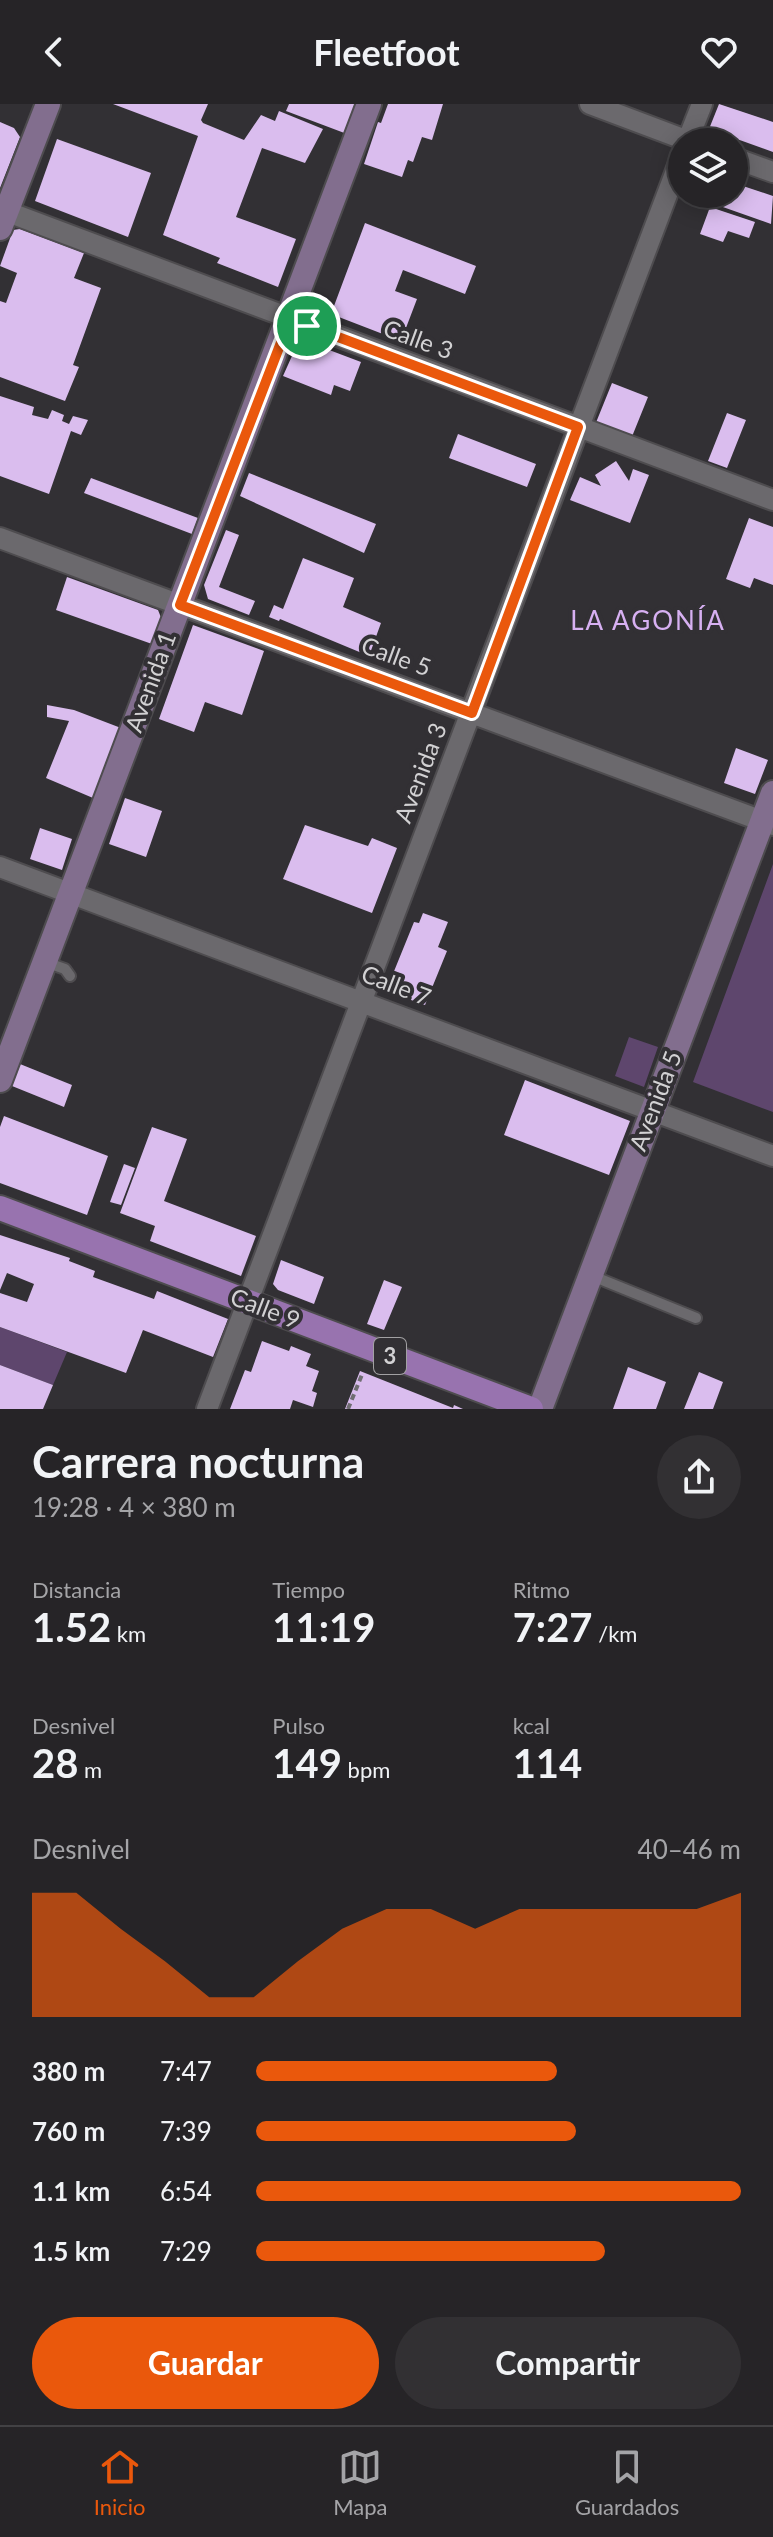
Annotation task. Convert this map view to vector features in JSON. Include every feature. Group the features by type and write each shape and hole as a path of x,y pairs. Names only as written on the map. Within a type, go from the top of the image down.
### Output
{"main road":[{"name":"Calle 9","path":"0,1208 531,1409"}],"street":[{"path":"2,216 48,104"},
{"name":"Avenida 1","path":"0,1080 369,104"},
{"path":"590,104 668,137"},
{"name":"Avenida 3","path":"693,128 702,104"},
{"path":"748,163 773,172"},
{"name":"Avenida 3","path":"207,1409 668,194"},
{"name":"Calle 3","path":"2,216 290,319 773,500"},
{"name":"Calle 5","path":"0,538 768,824"},
{"name":"Avenida 5","path":"540,1409 652,1111 768,824 773,793"},
{"name":"Calle 7","path":"0,867 773,1156"}],"lane":[{"path":"45,962 65,969 70,976"},
{"path":"590,1275 696,1318"}],"path":[{"path":"348,1409 363,1372"}],"shaded area":[{"path":"773,864 773,1112 693,1082"},
{"path":"629,1037 658,1047 644,1087 615,1076"},
{"path":"0,1327 67,1352 53,1385 0,1365"}],"building":[{"path":"113,104 208,104 201,120 203,123 244,140 261,115 275,121 279,111 323,129 305,163 262,148 236,217 296,239 278,287 217,263 220,258 163,235 198,136"},
{"path":"289,104 358,104 347,134 286,111"},
{"path":"388,104 443,104 432,140 422,137 413,162 408,160 402,177 364,164 378,122 381,123"},
{"path":"719,104 773,122 773,152 748,143 748,128 709,128"},
{"path":"0,122 14,128 20,137 0,188"},
{"path":"57,139 151,173 128,237 35,201"},
{"path":"748,188 773,196 771,224 726,208 748,208"},
{"path":"710,208 755,222 749,238 728,231 723,242 700,234"},
{"path":"365,223 476,266 465,294 403,270 395,291 417,299 401,341 331,314"},
{"path":"20,229 84,253 74,278 101,288 73,365 79,367 65,401 0,377 0,301 6,303 17,273 0,266 13,230"},
{"path":"308,342 361,362 350,391 334,385 331,395 283,376 296,347"},
{"path":"612,383 648,397 631,439 595,425"},
{"path":"0,396 34,407 32,415 48,419 52,410 64,415 62,421 69,424 73,416 88,420 81,435 71,431 49,494 0,476"},
{"path":"727,413 746,420 727,468 708,461"},
{"path":"458,434 536,464 527,487 449,458"},
{"path":"616,461 629,481 633,469 649,475 630,523 570,500 580,477 601,486 595,475"},
{"path":"249,473 376,524 364,553 240,496"},
{"path":"91,478 198,518 192,534 84,493"},
{"path":"749,518 773,527 773,585 754,578 750,588 726,579"},
{"path":"226,530 239,535 219,587 255,601 249,615 208,599 204,585"},
{"path":"303,558 354,578 343,607 381,623 369,656 269,617 274,605 283,609"},
{"path":"67,577 158,610 162,620 152,644 56,610"},
{"path":"193,625 264,651 242,715 205,702 194,732 159,719"},
{"path":"47,705 74,710 121,728 93,798 46,778 69,721 47,717"},
{"path":"736,748 768,760 755,794 724,783"},
{"path":"125,798 162,811 146,857 109,844"},
{"path":"305,825 368,846 372,838 397,848 372,913 283,879"},
{"path":"40,828 72,839 62,870 30,859"},
{"path":"423,913 448,922 438,947 447,951 425,1005 386,991 414,922 419,923"},
{"path":"20,1064 72,1085 64,1107 12,1086"},
{"path":"525,1080 630,1121 609,1175 504,1135"},
{"path":"4,1116 108,1156 87,1215 0,1183 0,1127"},
{"path":"152,1127 187,1139 164,1201 256,1236 241,1276 150,1241 155,1226 120,1213"},
{"path":"124,1164 135,1168 121,1205 110,1202"},
{"path":"0,1235 70,1258 69,1261 95,1271 93,1277 154,1299 157,1291 228,1319 213,1357 143,1330 126,1373 0,1327 0,1293 27,1302 34,1284 7,1273 0,1290"},
{"path":"281,1260 324,1277 314,1304 278,1290 273,1284"},
{"path":"384,1280 402,1287 384,1330 367,1324"},
{"path":"262,1341 289,1351 291,1346 311,1354 306,1366 319,1371 312,1391 317,1393 313,1407 293,1400 290,1409 230,1409 245,1370 251,1372"},
{"path":"0,1365 53,1385 43,1409 0,1409"},
{"path":"628,1367 666,1382 656,1409 613,1409"},
{"path":"360,1371 453,1408 454,1405 463,1409 345,1409"},
{"path":"699,1372 723,1382 713,1409 684,1409"}],"district":[{"name":"LA AGONÍA","path":"648,621"}],"route":[{"path":"290,319 307,326 578,427 472,713 180,605 290,319"}]}
